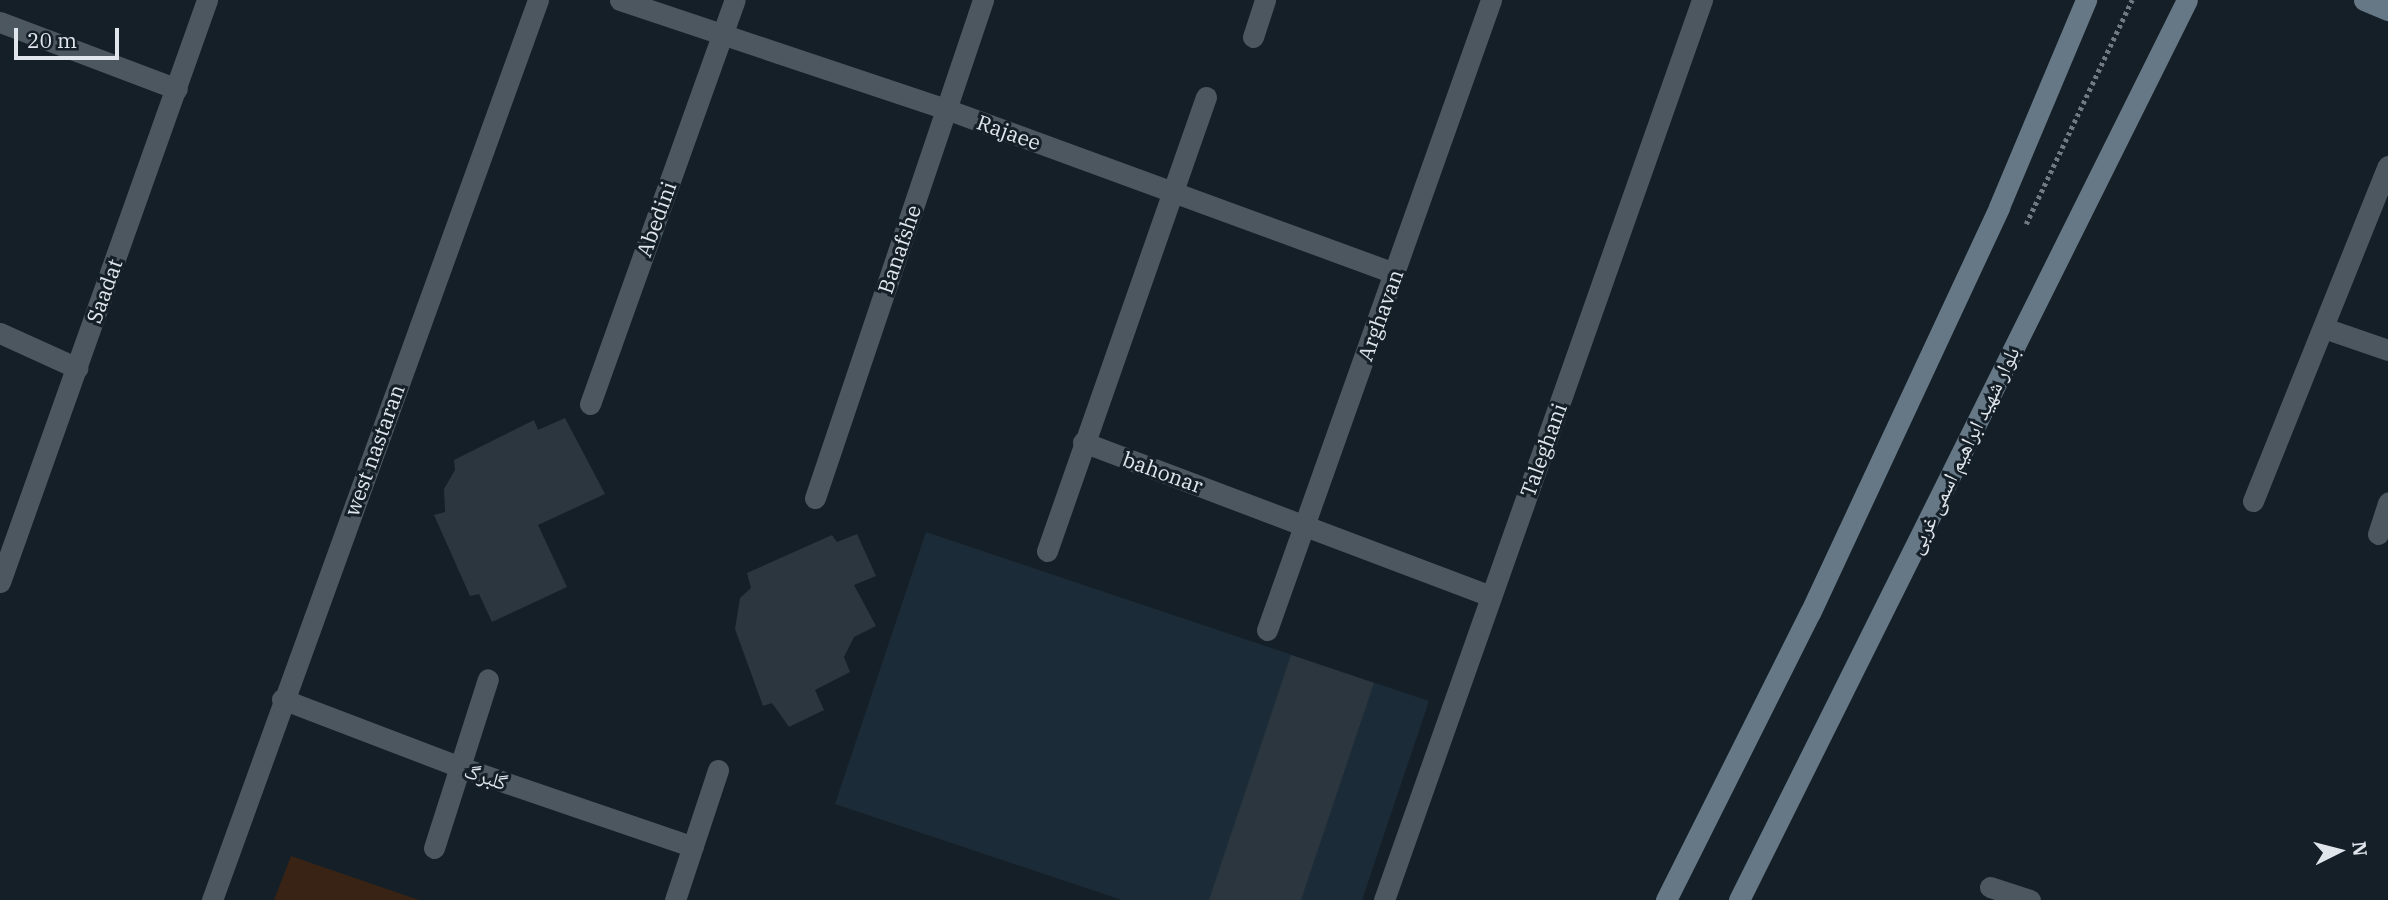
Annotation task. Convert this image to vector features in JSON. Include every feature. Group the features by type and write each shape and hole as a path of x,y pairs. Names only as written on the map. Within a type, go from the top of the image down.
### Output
{"main road":[{"path":"1666,900 1810,614 1999,208 2086,0"},
{"name":"بلوار شهید ابراهیم اسمی غربی","path":"1739,900 2187,0"},
{"path":"2364,0 2388,10"}],"street":[{"name":"Saadat","path":"0,582 207,0"},
{"name":"west nastaran","path":"212,900 282,699 538,0"},
{"name":"Rajaee","path":"620,0 946,109 1395,273"},
{"name":"Abedini","path":"590,404 734,0"},
{"name":"Banafshe","path":"815,498 983,0"},
{"path":"1253,37 1265,0"},
{"name":"Arghavan","path":"1267,630 1491,0"},
{"name":"Taleghani","path":"1384,900 1702,0"},
{"path":"0,22 177,89"},
{"path":"1047,551 1083,442 1175,193 1206,97"},
{"path":"2253,500 2388,166"},
{"path":"2324,328 2388,350"},
{"path":"0,333 77,368"},
{"name":"bahonar","path":"1083,442 1491,596"},
{"path":"2378,534 2388,503"},
{"path":"434,848 488,679"},
{"name":"گلبرگ","path":"282,699 460,767 693,847"},
{"path":"675,900 718,770"},
{"path":"1990,887 2030,900"}],"path":[{"path":"2094,80 2132,0"}],"shaded area":[{"path":"926,532 1429,701 1362,900 1122,900 835,804"},
{"path":"291,856 419,900 274,900"}],"building":[{"path":"565,418 605,494 538,525 567,587 492,622 479,594 470,596 434,515 445,512 444,489 455,470 454,460 534,420 538,430"},
{"path":"857,534 876,576 854,585 876,626 854,637 844,657 850,672 815,690 824,710 789,727 772,703 763,706 735,629 740,598 751,588 747,573 832,535 837,542"},
{"path":"1291,655 1374,683 1301,900 1209,900"}]}
